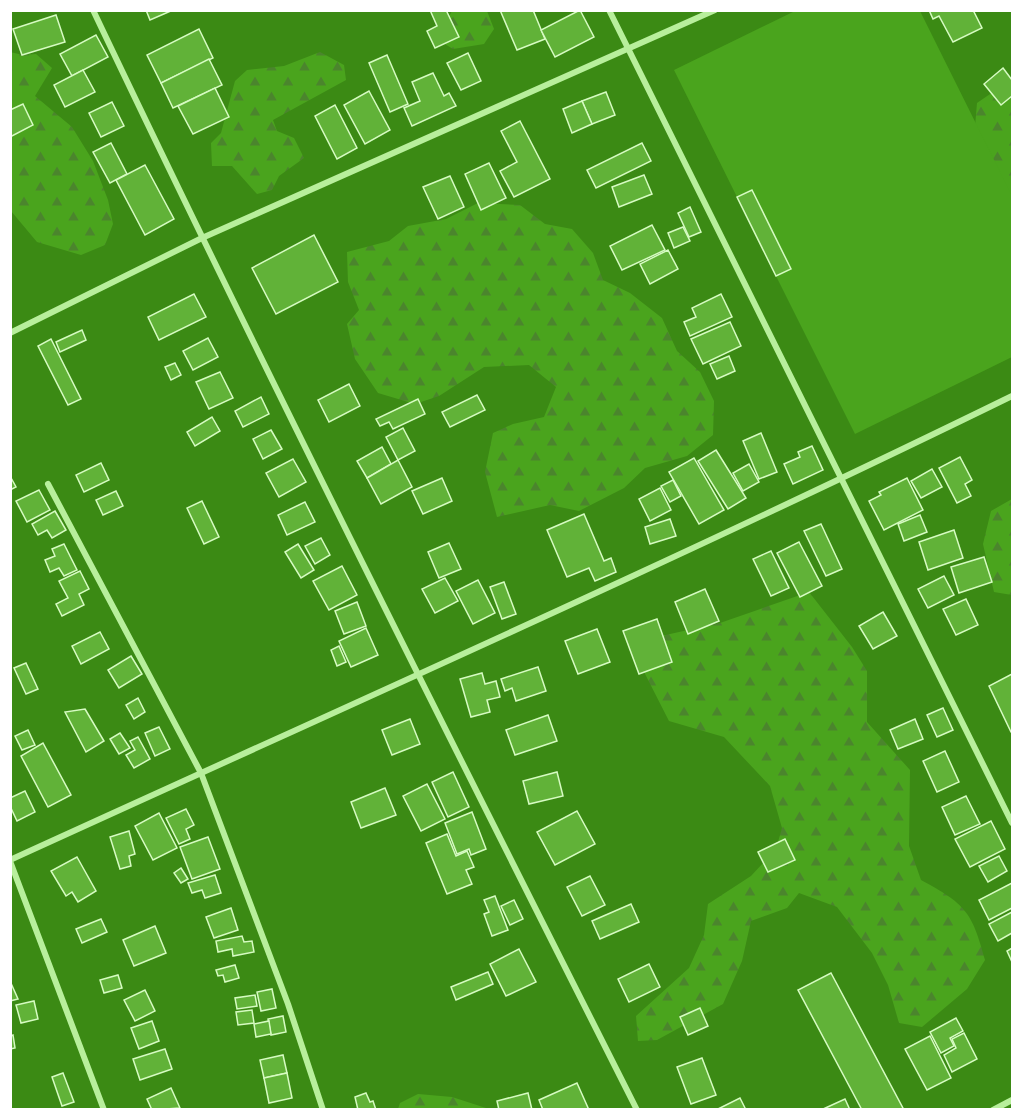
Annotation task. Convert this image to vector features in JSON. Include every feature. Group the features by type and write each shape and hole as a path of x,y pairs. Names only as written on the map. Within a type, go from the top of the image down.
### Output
{"street":[{"path":"93,10 202,238 418,676 637,1110"},
{"path":"609,10 1012,823"},
{"path":"10,333 202,238 715,10"},
{"path":"104,1110 10,860 418,676 843,479 1012,396"},
{"path":"48,484 201,773 288,1004 323,1110"},
{"path":"993,1110 1012,1100"}],"green space":[{"path":"452,11 487,11 494,29 484,44 453,49 437,39"},
{"path":"795,11 920,11 1012,196 1012,357 855,434 776,276 751,191 737,197 674,70"},
{"path":"10,52 23,55 36,54 52,68 35,96 72,127 93,161 108,200 113,224 105,245 81,255 37,242 11,211"},
{"path":"320,52 344,65 346,80 273,120 277,131 294,138 304,158 279,176 272,190 257,194 232,166 212,166 211,143 221,133 235,81 247,70 284,66"},
{"path":"1012,79 1012,213 974,139 977,103"},
{"path":"478,203 520,205 545,224 572,229 593,253 603,280 630,293 662,318 677,351 700,372 714,401 713,435 687,456 645,468 624,488 579,511 550,505 497,517 485,472 493,433 513,424 544,417 556,387 529,365 484,367 439,396 415,404 378,393 355,359 347,324 359,310 348,282 347,252 389,241 408,226 446,219"},
{"path":"1012,499 1012,595 994,592 983,544 991,511"},
{"path":"809,592 852,647 867,671 867,722 910,770 909,846 921,880 948,896 965,911 976,930 985,960 967,989 922,1027 899,1023 888,985 872,953 837,907 799,893 787,908 751,921 742,961 723,1004 657,1040 638,1041 636,1016 689,968 704,935 708,904 751,876 776,849 782,828 770,786 724,737 669,721 641,666 661,636 720,623"},
{"path":"418,1094 452,1097 489,1109 398,1109 400,1103"}],"building":[{"path":"146,10 173,10 150,20"},
{"path":"430,10 446,10 459,37 435,48 427,31 437,26"},
{"path":"500,10 533,10 545,39 517,50"},
{"path":"580,10 594,37 555,57 541,30"},
{"path":"929,10 973,10 982,28 953,42 939,16 933,19"},
{"path":"56,15 65,42 22,55 13,29"},
{"path":"199,29 213,58 161,83 147,55"},
{"path":"96,35 108,57 72,76 60,54"},
{"path":"468,53 481,81 461,90 447,63"},
{"path":"387,55 408,104 390,112 369,63"},
{"path":"209,59 222,85 173,108 161,83"},
{"path":"1003,68 1012,80 1012,96 1001,105 984,84"},
{"path":"83,70 95,92 65,107 54,85"},
{"path":"433,73 444,96 449,93 456,106 412,126 404,108 420,101 412,82"},
{"path":"215,88 229,117 193,134 178,106"},
{"path":"369,91 390,130 365,144 344,105"},
{"path":"606,92 615,115 592,124 582,101"},
{"path":"582,101 592,124 572,133 563,109"},
{"path":"112,102 124,126 101,137 89,113"},
{"path":"23,104 33,125 10,137 10,110"},
{"path":"335,105 357,148 337,159 315,116"},
{"path":"520,121 550,179 514,197 500,171 517,162 501,131"},
{"path":"111,143 127,174 110,183 93,152"},
{"path":"642,143 651,161 596,188 587,170"},
{"path":"489,163 506,198 481,210 465,174"},
{"path":"145,165 174,219 145,235 116,180"},
{"path":"644,175 652,194 619,207 612,187"},
{"path":"450,176 464,207 438,219 423,187"},
{"path":"752,190 791,269 776,276 737,197"},
{"path":"690,207 701,232 689,237 678,213"},
{"path":"652,225 665,250 622,270 610,246"},
{"path":"683,227 690,241 674,248 668,233"},
{"path":"314,235 338,282 276,314 252,268"},
{"path":"668,250 678,269 650,284 640,264"},
{"path":"194,294 206,317 159,340 148,317"},
{"path":"721,294 732,317 690,336 684,322 696,317 692,308"},
{"path":"730,322 741,346 703,364 691,339"},
{"path":"82,330 86,340 60,352 56,342"},
{"path":"208,338 218,357 193,370 183,351"},
{"path":"51,339 81,399 68,405 38,346"},
{"path":"729,356 735,371 717,379 710,364"},
{"path":"175,363 181,375 171,380 165,367"},
{"path":"220,372 233,398 209,409 196,382"},
{"path":"349,384 360,406 329,422 318,400"},
{"path":"477,395 485,410 450,427 442,412"},
{"path":"261,397 269,414 243,427 235,411"},
{"path":"418,399 425,414 393,429 389,422 380,426 376,419"},
{"path":"212,417 220,431 195,446 187,432"},
{"path":"403,428 415,451 398,460 386,437"},
{"path":"271,430 282,449 263,459 253,439"},
{"path":"761,433 777,472 759,479 743,441"},
{"path":"812,446 823,470 793,484 784,464 800,457 798,452"},
{"path":"382,447 391,464 367,478 357,461"},
{"path":"716,450 746,498 728,509 698,461"},
{"path":"960,457 972,480 965,484 971,496 957,503 939,468"},
{"path":"694,458 724,510 699,524 669,472"},
{"path":"293,459 306,482 279,497 266,473"},
{"path":"398,460 412,487 381,504 367,478"},
{"path":"101,463 109,480 84,492 76,475"},
{"path":"749,464 759,482 743,491 733,473"},
{"path":"932,469 942,487 921,498 911,481"},
{"path":"10,476 16,487 10,490"},
{"path":"442,478 452,501 423,514 412,491"},
{"path":"907,478 923,510 884,530 869,501 881,495 879,492"},
{"path":"673,480 681,496 670,502 661,486"},
{"path":"660,488 671,510 650,521 639,499"},
{"path":"39,490 50,510 27,522 16,501"},
{"path":"116,491 123,506 103,515 96,500"},
{"path":"202,501 219,537 204,544 187,508"},
{"path":"305,502 315,522 287,535 278,515"},
{"path":"55,511 66,530 52,538 47,530 38,535 32,524"},
{"path":"584,514 604,561 611,558 616,572 595,581 589,568 567,577 547,530"},
{"path":"920,515 927,532 904,541 898,524"},
{"path":"670,519 676,536 650,544 645,527"},
{"path":"821,524 842,569 826,576 804,531"},
{"path":"954,530 963,558 928,570 919,542"},
{"path":"321,538 330,555 315,564 305,546"},
{"path":"799,542 822,586 800,597 777,553"},
{"path":"449,543 461,569 439,578 428,552"},
{"path":"64,544 77,570 64,576 59,568 50,572 45,560 55,556 52,549"},
{"path":"298,544 314,570 301,578 285,552"},
{"path":"771,551 789,588 771,596 753,559"},
{"path":"984,557 992,582 959,593 951,567"},
{"path":"342,566 357,595 329,610 313,581"},
{"path":"80,571 89,589 79,594 84,605 62,616 56,604 68,598 59,581"},
{"path":"944,576 954,595 928,608 918,589"},
{"path":"445,578 458,601 435,613 422,589"},
{"path":"478,580 495,613 473,624 456,591"},
{"path":"504,582 516,614 502,619 490,587"},
{"path":"705,589 719,621 688,634 675,602"},
{"path":"966,599 978,625 956,635 943,609"},
{"path":"357,602 366,626 344,634 335,611"},
{"path":"883,612 897,636 873,649 859,626"},
{"path":"657,619 672,662 639,674 623,631"},
{"path":"366,628 378,655 351,667 339,641"},
{"path":"597,629 610,662 578,674 565,641"},
{"path":"100,632 109,649 81,664 72,646"},
{"path":"339,646 346,662 337,666 331,650"},
{"path":"131,656 142,674 119,688 108,670"},
{"path":"26,663 38,689 26,694 14,668"},
{"path":"538,667 546,691 516,701 512,688 505,691 501,679"},
{"path":"482,673 485,684 496,681 500,697 487,700 490,712 471,717 460,679"},
{"path":"1012,674 1012,732 1011,732 989,686"},
{"path":"138,698 145,712 134,719 126,705"},
{"path":"943,708 953,730 937,737 927,715"},
{"path":"85,709 104,741 86,752 65,712"},
{"path":"548,715 557,741 515,755 506,730"},
{"path":"410,719 420,744 392,755 382,730"},
{"path":"915,719 923,739 898,749 890,730"},
{"path":"159,727 170,749 155,756 145,733"},
{"path":"28,730 35,745 22,750 15,736"},
{"path":"120,733 130,748 119,754 110,739"},
{"path":"138,737 150,759 134,768 126,755 135,750 130,741"},
{"path":"43,743 71,795 48,807 21,756"},
{"path":"945,751 959,782 937,792 923,761"},
{"path":"453,772 469,807 448,817 432,782"},
{"path":"557,772 563,796 529,804 523,781"},
{"path":"427,784 445,819 421,831 403,796"},
{"path":"385,788 396,815 361,828 351,802"},
{"path":"25,791 35,812 17,821 10,806 10,798"},
{"path":"966,796 980,824 955,835 942,807"},
{"path":"186,809 194,825 186,829 190,839 179,844 166,818"},
{"path":"577,811 595,844 555,865 537,832"},
{"path":"472,812 486,849 471,855 469,849 457,854 445,823"},
{"path":"159,813 177,848 153,860 135,826"},
{"path":"991,821 1005,849 970,867 955,839"},
{"path":"129,831 135,854 129,856 131,866 120,869 110,837"},
{"path":"447,834 456,856 467,851 474,867 466,870 472,884 447,894 426,843"},
{"path":"208,837 220,869 192,879 180,847"},
{"path":"785,839 795,860 768,872 758,852"},
{"path":"999,856 1007,871 988,882 979,866"},
{"path":"77,857 96,891 78,902 72,892 66,896 51,871"},
{"path":"181,868 188,879 181,883 174,873"},
{"path":"215,875 221,893 205,898 202,890 192,893 188,883"},
{"path":"590,876 605,905 582,916 567,887"},
{"path":"1012,883 1012,908 989,920 979,900"},
{"path":"495,896 508,930 492,936 484,914 489,912 484,900"},
{"path":"514,900 523,919 510,925 501,906"},
{"path":"631,904 639,922 600,939 592,921"},
{"path":"231,908 238,930 214,938 206,917"},
{"path":"1012,912 1012,933 998,941 989,924"},
{"path":"101,919 107,932 82,943 76,929"},
{"path":"155,926 166,953 134,966 123,940"},
{"path":"242,936 244,942 252,941 254,952 233,956 232,949 218,952 216,941"},
{"path":"1012,948 1012,962 1007,951"},
{"path":"519,949 536,982 506,996 490,964"},
{"path":"649,964 660,987 629,1002 618,979"},
{"path":"235,965 239,978 225,982 223,975 218,976 216,970"},
{"path":"488,972 493,984 456,1000 451,987"},
{"path":"831,973 904,1110 862,1110 798,990"},
{"path":"118,975 122,988 104,993 100,980"},
{"path":"10,981 18,999 10,1001"},
{"path":"272,989 276,1008 261,1011 257,992"},
{"path":"145,990 155,1011 135,1021 124,1000"},
{"path":"255,995 257,1006 237,1009 235,998"},
{"path":"34,1001 38,1019 21,1023 16,1005"},
{"path":"700,1008 708,1026 688,1035 680,1017"},
{"path":"252,1010 254,1023 238,1025 236,1012"},
{"path":"283,1016 286,1032 271,1035 268,1019"},
{"path":"956,1018 963,1031 950,1038 954,1046 941,1053 930,1032"},
{"path":"152,1021 159,1041 139,1049 131,1028"},
{"path":"269,1021 271,1034 256,1037 254,1024"},
{"path":"964,1033 977,1059 952,1072 944,1055 956,1048 952,1039"},
{"path":"13,1035 15,1048 10,1049 10,1036"},
{"path":"930,1036 951,1078 927,1090 905,1049"},
{"path":"165,1049 172,1069 140,1080 133,1059"},
{"path":"283,1055 287,1073 264,1078 260,1060"},
{"path":"702,1058 716,1095 691,1104 677,1067"},
{"path":"63,1073 74,1102 62,1106 52,1077"},
{"path":"287,1073 292,1098 269,1103 264,1078"},
{"path":"577,1083 589,1110 543,1110 539,1100"},
{"path":"171,1088 180,1108 152,1110 147,1099"},
{"path":"366,1093 370,1102 373,1101 376,1110 358,1110 355,1097"},
{"path":"528,1093 532,1110 499,1110 497,1101"},
{"path":"740,1098 746,1110 716,1110"},
{"path":"845,1099 850,1110 821,1110"}]}
